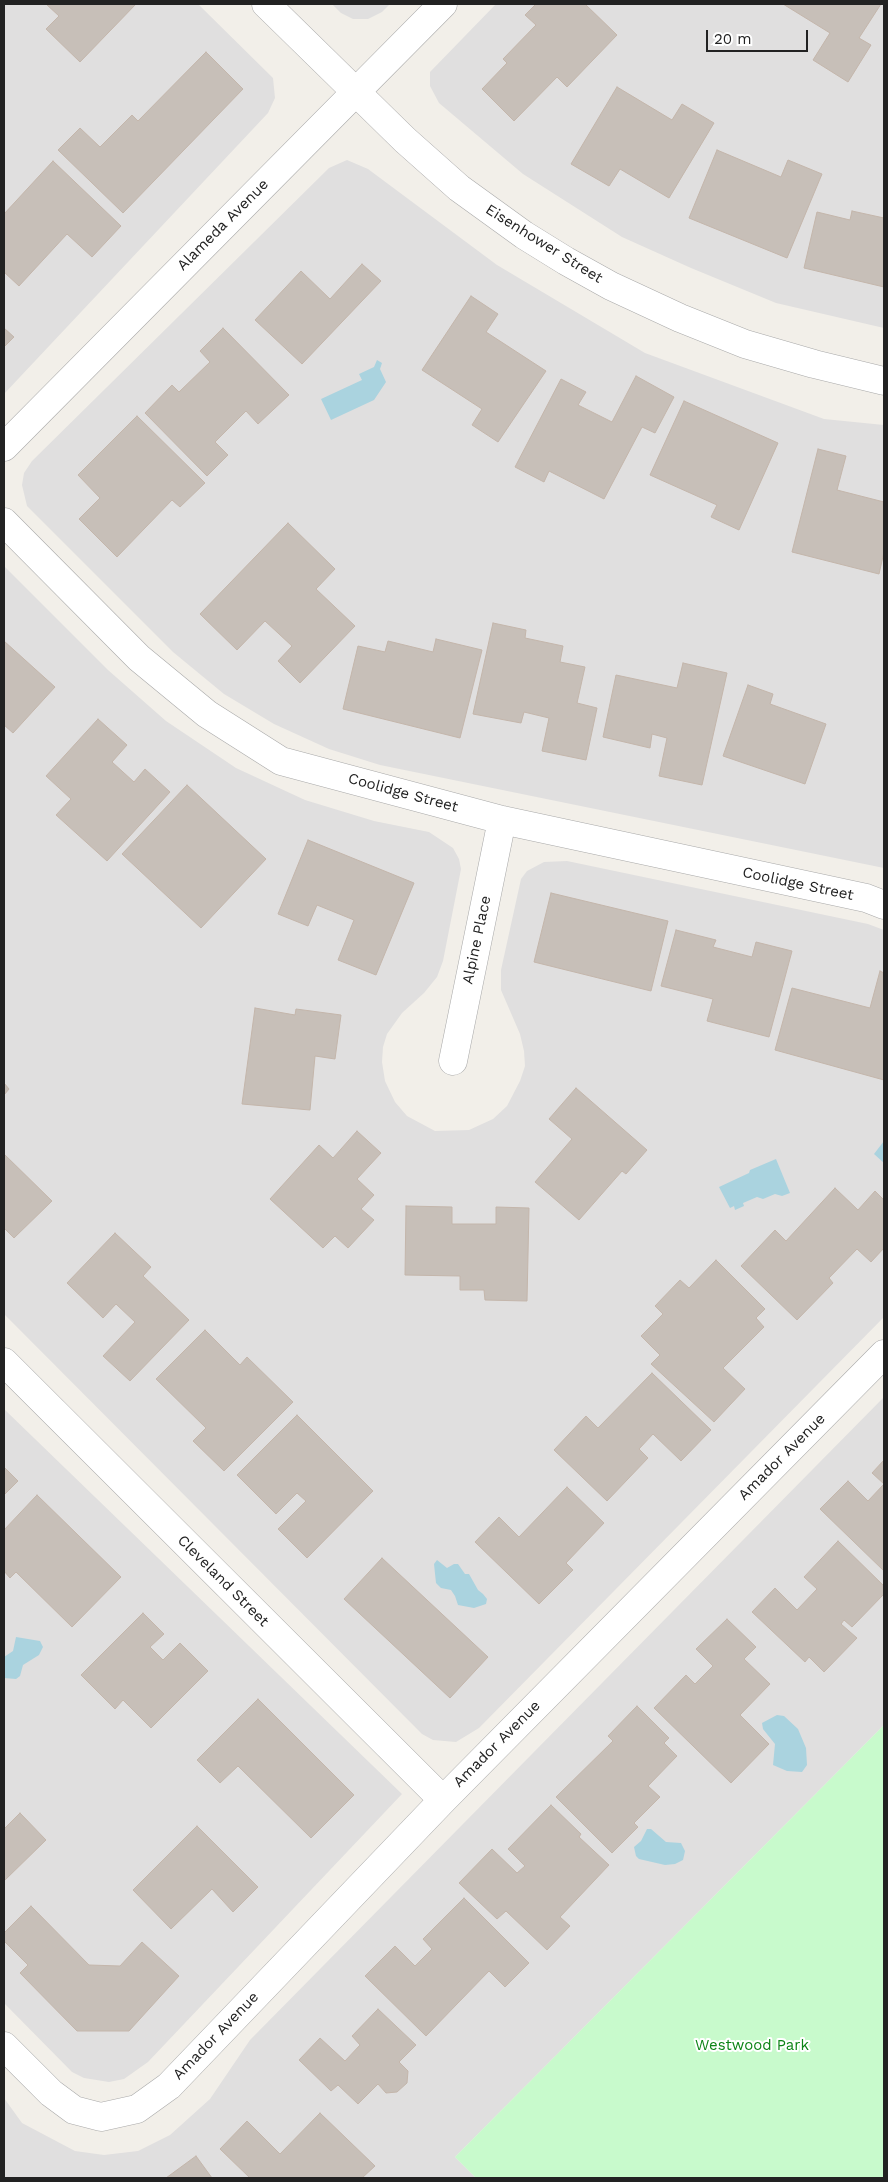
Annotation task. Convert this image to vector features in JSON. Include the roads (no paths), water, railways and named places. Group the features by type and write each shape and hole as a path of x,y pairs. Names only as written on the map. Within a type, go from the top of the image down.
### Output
{"street":[{"name":"Eisenhower Street","path":"266,4 405,140 459,188 524,235 574,265 680,318 745,344 814,364 884,381"},
{"name":"Alameda Avenue","path":"4,447 443,4"},
{"name":"Coolidge Street","path":"4,522 139,658 207,714 282,761 502,820 866,898 884,905"},
{"name":"Alpine Place","path":"453,1061 502,820"},
{"name":"Amador Avenue","path":"4,2046 51,2093 74,2110 101,2118 137,2109 169,2086 442,1800 884,1354"},
{"name":"Cleveland Street","path":"4,1362 442,1800"}],"water":[{"path":"377,360 382,363 380,369 386,382 374,400 331,420 321,399 362,380 359,374 374,367"},
{"path":"884,1141 884,1163 874,1154"},
{"path":"776,1159 790,1193 782,1196 775,1194 763,1199 757,1197 743,1203 744,1206 735,1210 734,1206 730,1208 719,1187 749,1173 750,1170"},
{"path":"437,1560 447,1568 458,1564 465,1574 469,1574 478,1590 487,1599 486,1604 474,1608 458,1605 451,1590 441,1588 436,1583 434,1564"},
{"path":"16,1637 40,1641 43,1647 39,1655 23,1665 20,1676 16,1679 4,1678 4,1657 13,1651"},
{"path":"777,1715 784,1716 798,1729 806,1748 807,1765 802,1772 787,1771 773,1765 775,1744 763,1729 762,1723"},
{"path":"647,1829 651,1829 666,1842 681,1843 685,1851 683,1860 675,1864 665,1865 639,1859 636,1856 634,1847 641,1841"}],"park label":[{"name":"Westwood Park","path":"752,2046"}]}
